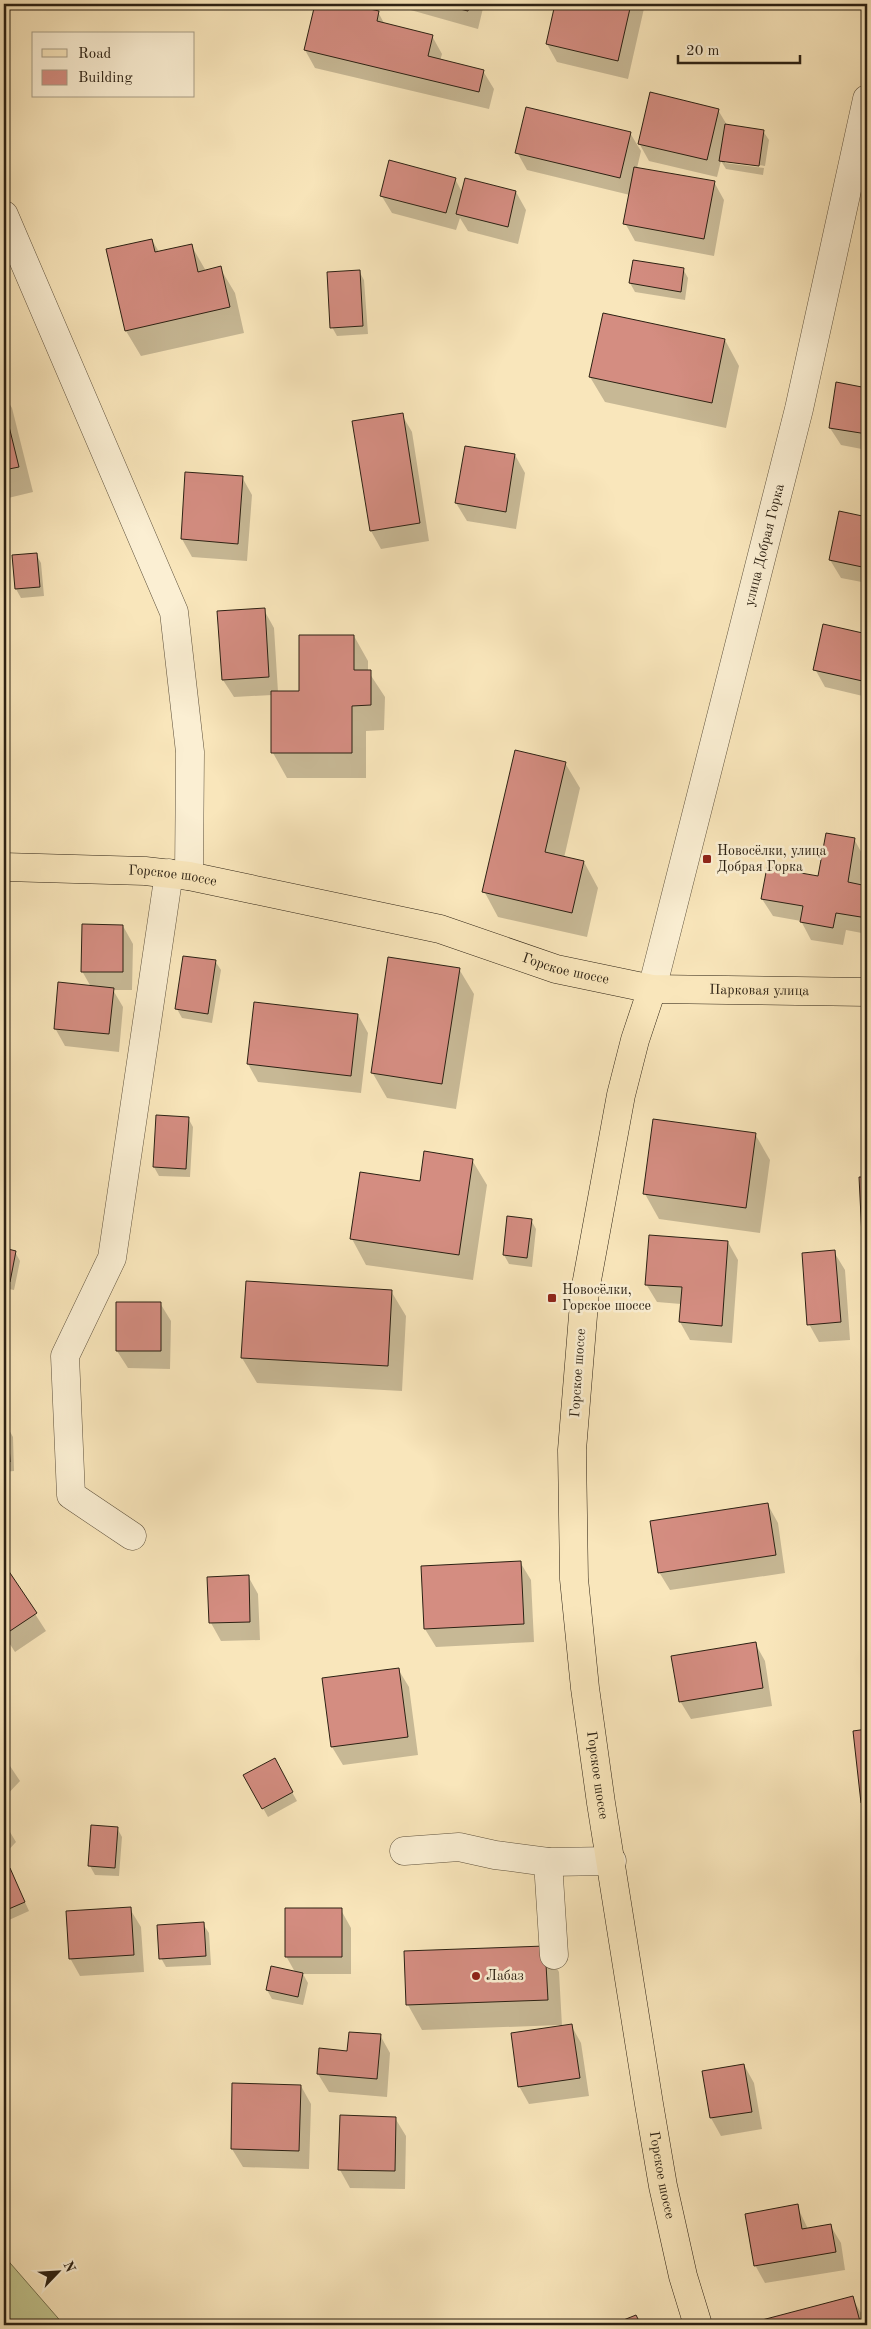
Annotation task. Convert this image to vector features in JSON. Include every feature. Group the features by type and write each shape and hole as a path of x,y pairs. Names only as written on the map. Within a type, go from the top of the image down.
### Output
{"main road":[{"name":"Горское шоссе","path":"4,867 179,874 440,929 556,969 652,990 635,1040 621,1095 585,1291 572,1450 574,1579 585,1688 663,2186 683,2276 698,2325"},
{"name":"Парковая улица","path":"652,990 867,992"}],"street":[{"name":"улица Добрая Горка","path":"652,990 799,409 867,99"},
{"path":"4,215 174,612 190,752 179,874 112,1258 65,1356 71,1495 132,1536"},
{"path":"404,1852 459,1847 496,1855 548,1862 612,1861"},
{"path":"548,1862 554,1955"}],"green space":[{"path":"4,2256 64,2325 4,2325"}],"building":[{"path":"315,4 347,4 379,11 377,21 433,35 428,56 484,70 479,92 304,50"},
{"path":"440,4 470,4 468,11"},
{"path":"555,4 631,4 618,61 546,44"},
{"path":"650,92 719,109 707,160 638,144"},
{"path":"526,107 631,132 620,178 515,153"},
{"path":"725,124 764,130 759,166 719,161"},
{"path":"389,160 456,178 446,213 380,196"},
{"path":"634,167 715,181 704,239 623,224"},
{"path":"465,178 516,191 508,227 456,214"},
{"path":"152,239 155,252 192,244 198,272 221,266 230,307 125,331 106,249"},
{"path":"633,260 684,268 681,292 629,283"},
{"path":"360,270 363,326 330,328 327,272"},
{"path":"603,313 725,339 712,403 589,377"},
{"path":"836,382 867,388 867,434 829,428"},
{"path":"4,406 19,467 4,470"},
{"path":"403,413 420,523 370,531 352,421"},
{"path":"465,446 515,454 506,512 455,503"},
{"path":"185,472 243,476 238,544 181,539"},
{"path":"839,511 867,517 867,568 829,560"},
{"path":"37,553 40,587 15,589 12,555"},
{"path":"265,608 269,677 222,680 217,611"},
{"path":"823,624 867,634 867,682 813,670"},
{"path":"299,635 354,635 354,670 371,670 371,705 352,706 352,753 271,753 271,691 299,691"},
{"path":"515,750 566,762 545,852 584,861 572,913 482,892"},
{"path":"826,833 855,838 848,882 867,886 867,918 836,913 833,928 800,922 803,906 761,899 767,867 818,876"},
{"path":"82,924 123,925 123,972 81,972"},
{"path":"183,956 216,960 208,1014 175,1009"},
{"path":"388,957 460,968 442,1084 371,1073"},
{"path":"58,982 114,988 109,1034 54,1029"},
{"path":"254,1002 358,1014 351,1076 247,1064"},
{"path":"156,1115 189,1117 186,1169 153,1167"},
{"path":"653,1119 756,1133 746,1208 643,1194"},
{"path":"424,1151 473,1159 459,1255 350,1239 360,1172 420,1181"},
{"path":"859,1177 867,1177 867,1237 862,1237"},
{"path":"507,1216 532,1219 527,1258 503,1255"},
{"path":"649,1235 728,1241 722,1326 679,1322 682,1287 645,1285"},
{"path":"4,1248 16,1251 10,1282 4,1281"},
{"path":"835,1250 841,1322 807,1325 802,1253"},
{"path":"246,1281 392,1290 388,1366 241,1358"},
{"path":"116,1302 161,1302 161,1351 116,1351"},
{"path":"4,1427 8,1427 10,1462 4,1463"},
{"path":"768,1503 776,1555 658,1573 650,1521"},
{"path":"521,1561 524,1624 424,1629 421,1566"},
{"path":"6,1567 37,1613 4,1635 4,1569"},
{"path":"249,1575 250,1622 209,1623 207,1577"},
{"path":"756,1642 763,1688 679,1702 671,1656"},
{"path":"399,1668 408,1737 331,1747 322,1678"},
{"path":"867,1729 867,1802 861,1803 853,1731"},
{"path":"275,1758 293,1792 262,1809 243,1775"},
{"path":"91,1825 118,1827 115,1868 88,1866"},
{"path":"10,1868 25,1902 4,1911 4,1871"},
{"path":"131,1907 134,1955 69,1959 66,1911"},
{"path":"285,1908 342,1908 342,1957 285,1957"},
{"path":"204,1922 206,1956 159,1959 157,1925"},
{"name":"Лабаз","path":"545,1946 548,2000 406,2005 404,1951"},
{"path":"271,1966 303,1973 298,1997 266,1990"},
{"path":"572,2024 580,2078 518,2087 511,2033"},
{"path":"349,2032 381,2034 377,2079 317,2074 319,2048 347,2051"},
{"path":"744,2064 752,2112 710,2118 702,2071"},
{"path":"232,2083 301,2085 299,2151 231,2149"},
{"path":"340,2115 396,2117 395,2171 338,2170"},
{"path":"798,2204 802,2229 831,2224 836,2252 754,2266 745,2214"},
{"path":"853,2296 861,2325 763,2325 762,2320"},
{"path":"636,2315 641,2325 611,2325"}],"place":[{"name":"Новосёлки, улица Добрая Горка","path":"707,859"},
{"name":"Новосёлки, Горское шоссе","path":"552,1298"},
{"name":"Лабаз","path":"476,1976"}]}
